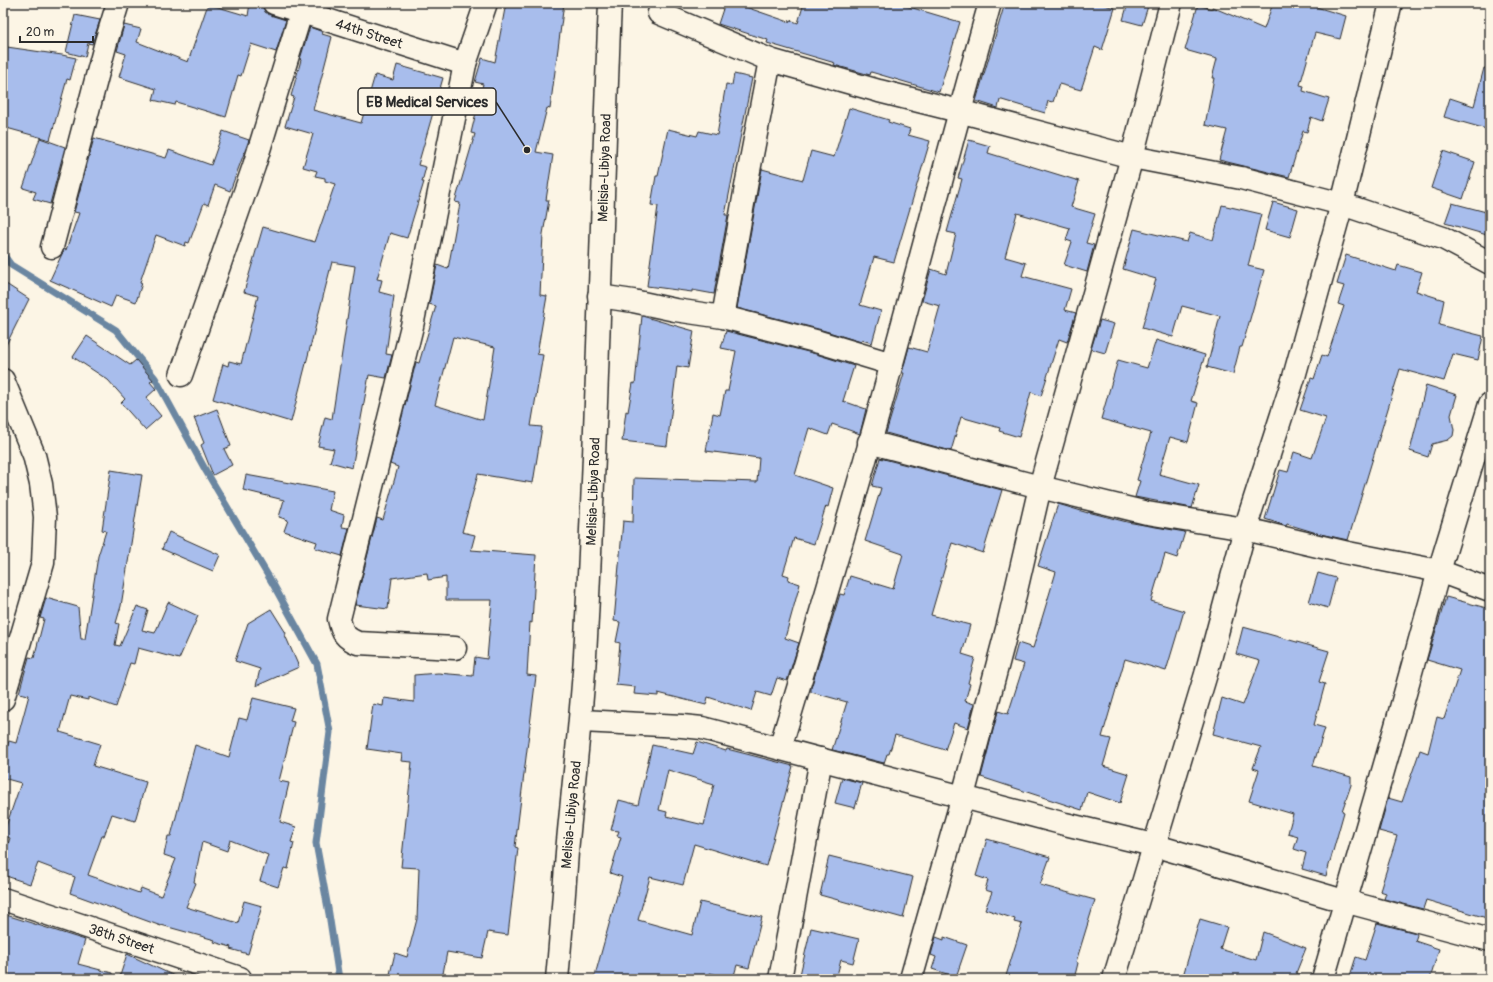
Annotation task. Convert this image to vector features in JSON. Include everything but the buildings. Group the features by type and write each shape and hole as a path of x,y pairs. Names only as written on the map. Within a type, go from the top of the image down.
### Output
{"street":[{"path":"52,248 106,42 118,3"},
{"name":"44th Street","path":"274,3 303,8 465,64"},
{"path":"454,648 358,643 348,639 341,629 339,620 412,326 465,64 486,3"},
{"name":"Melisia-Libiya Road","path":"557,979 581,721 594,477 610,3"},
{"path":"780,748 836,563 892,364 959,111 990,3"},
{"path":"910,979 962,796 1008,625 1040,487 1132,157 1171,3"},
{"path":"1114,979 1153,845 1206,674 1245,529 1294,377 1342,204 1390,3"},
{"path":"181,375 254,166 303,8"},
{"path":"660,13 770,60 879,91 1132,157 1241,178 1342,204 1443,238 1490,263"},
{"path":"723,317 770,60"},
{"path":"599,296 723,317 819,342 892,364"},
{"path":"3,380 34,455 41,484 45,517 43,562 3,699"},
{"path":"1323,979 1439,571 1490,404"},
{"path":"869,442 1040,487 1147,513 1245,529 1348,553 1439,571 1490,590"},
{"path":"581,721 702,728 1065,824 1153,845 1344,901 1490,940"},
{"path":"780,979 821,759"},
{"name":"38th Street","path":"3,899 240,978"}],"waterway":[{"path":"3,254 11,265 116,330 155,378 206,471 273,584 317,664 330,732 316,843 339,979"}],"place":[{"name":"EB Medical Services","path":"527,150"}]}
